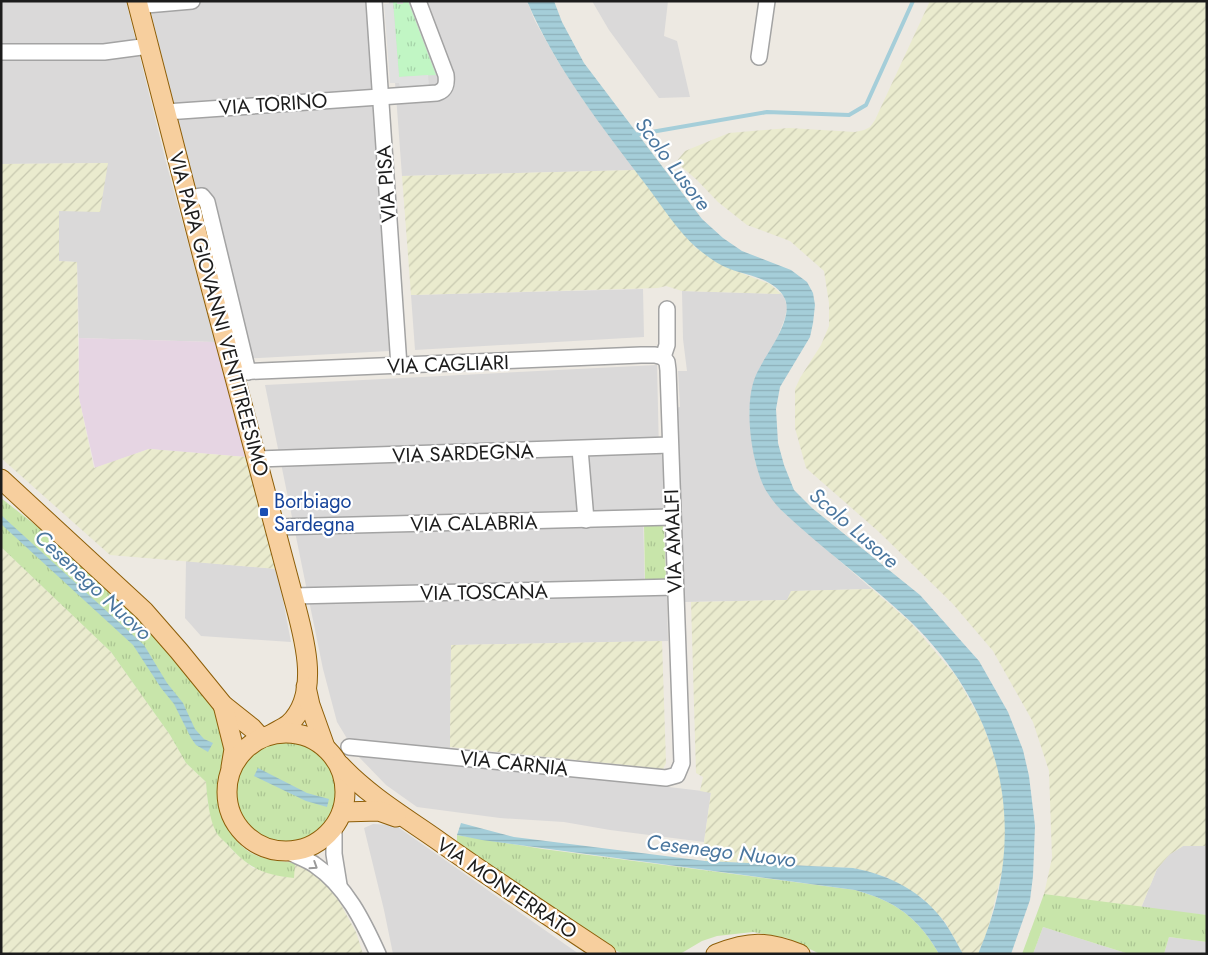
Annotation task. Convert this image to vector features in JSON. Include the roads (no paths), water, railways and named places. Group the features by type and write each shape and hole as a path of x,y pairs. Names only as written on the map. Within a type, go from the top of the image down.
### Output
{"main road":[{"name":"VIA PAPA GIOVANNI VENTITREESIMO","path":"138,4 189,198 241,372 257,459 294,596 306,650 306,687 304,699 288,725 267,736"},
{"path":"1,479 144,611 186,658 223,705 252,728 267,736"},
{"name":"VIA PAPA GIOVANNI VENTITREESIMO","path":"306,687 310,705 325,747"},
{"path":"223,705 234,749 227,788 229,808 237,825 250,839 268,848 287,851 305,848 321,840 338,819 345,796 344,780 337,762 325,747 309,737 291,732 267,736 252,743 240,755 231,769"},
{"name":"VIA MONFERRATO","path":"337,762 355,781 409,821 510,891 606,954"},
{"name":"VIA MONFERRATO","path":"338,819 379,811 409,821"},
{"path":"716,954 740,945 759,944 779,946 800,954"}],"street":[{"path":"138,4 192,1"},
{"name":"VIA PISA","path":"374,1 399,366"},
{"name":"VIA TORINO","path":"166,112 437,93 445,88 447,82 446,75 418,1"},
{"path":"759,57 767,1"},
{"path":"1,52 104,52 149,46"},
{"name":"VIA AMALFI","path":"667,309 667,345 662,357 666,362 668,370 682,763 677,775"},
{"name":"VIA CAGLIARI","path":"241,372 648,355 662,357"},
{"name":"VIA SARDEGNA","path":"257,459 670,445"},
{"path":"580,449 586,520"},
{"name":"VIA CALABRIA","path":"275,527 672,517"},
{"name":"VIA TOSCANA","path":"294,596 675,587"},
{"name":"VIA CARNIA","path":"349,747 666,778 677,775"},
{"path":"338,819 334,854 339,885"},
{"path":"287,851 314,864 339,885 359,916 378,954"}],"water":[{"path":"527,1 554,1 562,22 584,63 702,219 723,238 742,251 791,270 807,282 813,293 815,305 810,337 780,387 776,409 778,443 784,465 794,490 812,508 920,595 979,661 1008,712 1023,750 1029,776 1035,826 1030,900 1011,954 978,954 994,909 1003,864 1005,819 999,776 987,734 968,694 942,656 910,621 781,510 765,489 760,477 750,432 750,401 756,375 782,328 787,308 785,299 781,292 769,283 730,269 714,260 698,249 684,235 581,97 552,50"},
{"path":"1,515 144,645 167,683 183,703 195,729 204,739 213,743 208,752 196,745 191,738 174,704 161,688 133,645 1,524"},
{"path":"258,768 307,793 329,799 327,807 306,801 254,776"},
{"path":"461,823 514,837 705,861 853,868 867,871 905,886 927,902 945,923 963,954 939,954 923,930 904,912 882,899 855,890 482,840 457,835"}],"waterway":[{"name":"Scolo Lusore","path":"634,135 767,112 849,115 866,105 913,1"}],"place":[{"name":"Borbiago Sardegna","path":"264,512"}],"water label":[{"name":"Cesenego Nuovo","path":"93,585"},
{"name":"Cesenego Nuovo","path":"721,851"}]}
